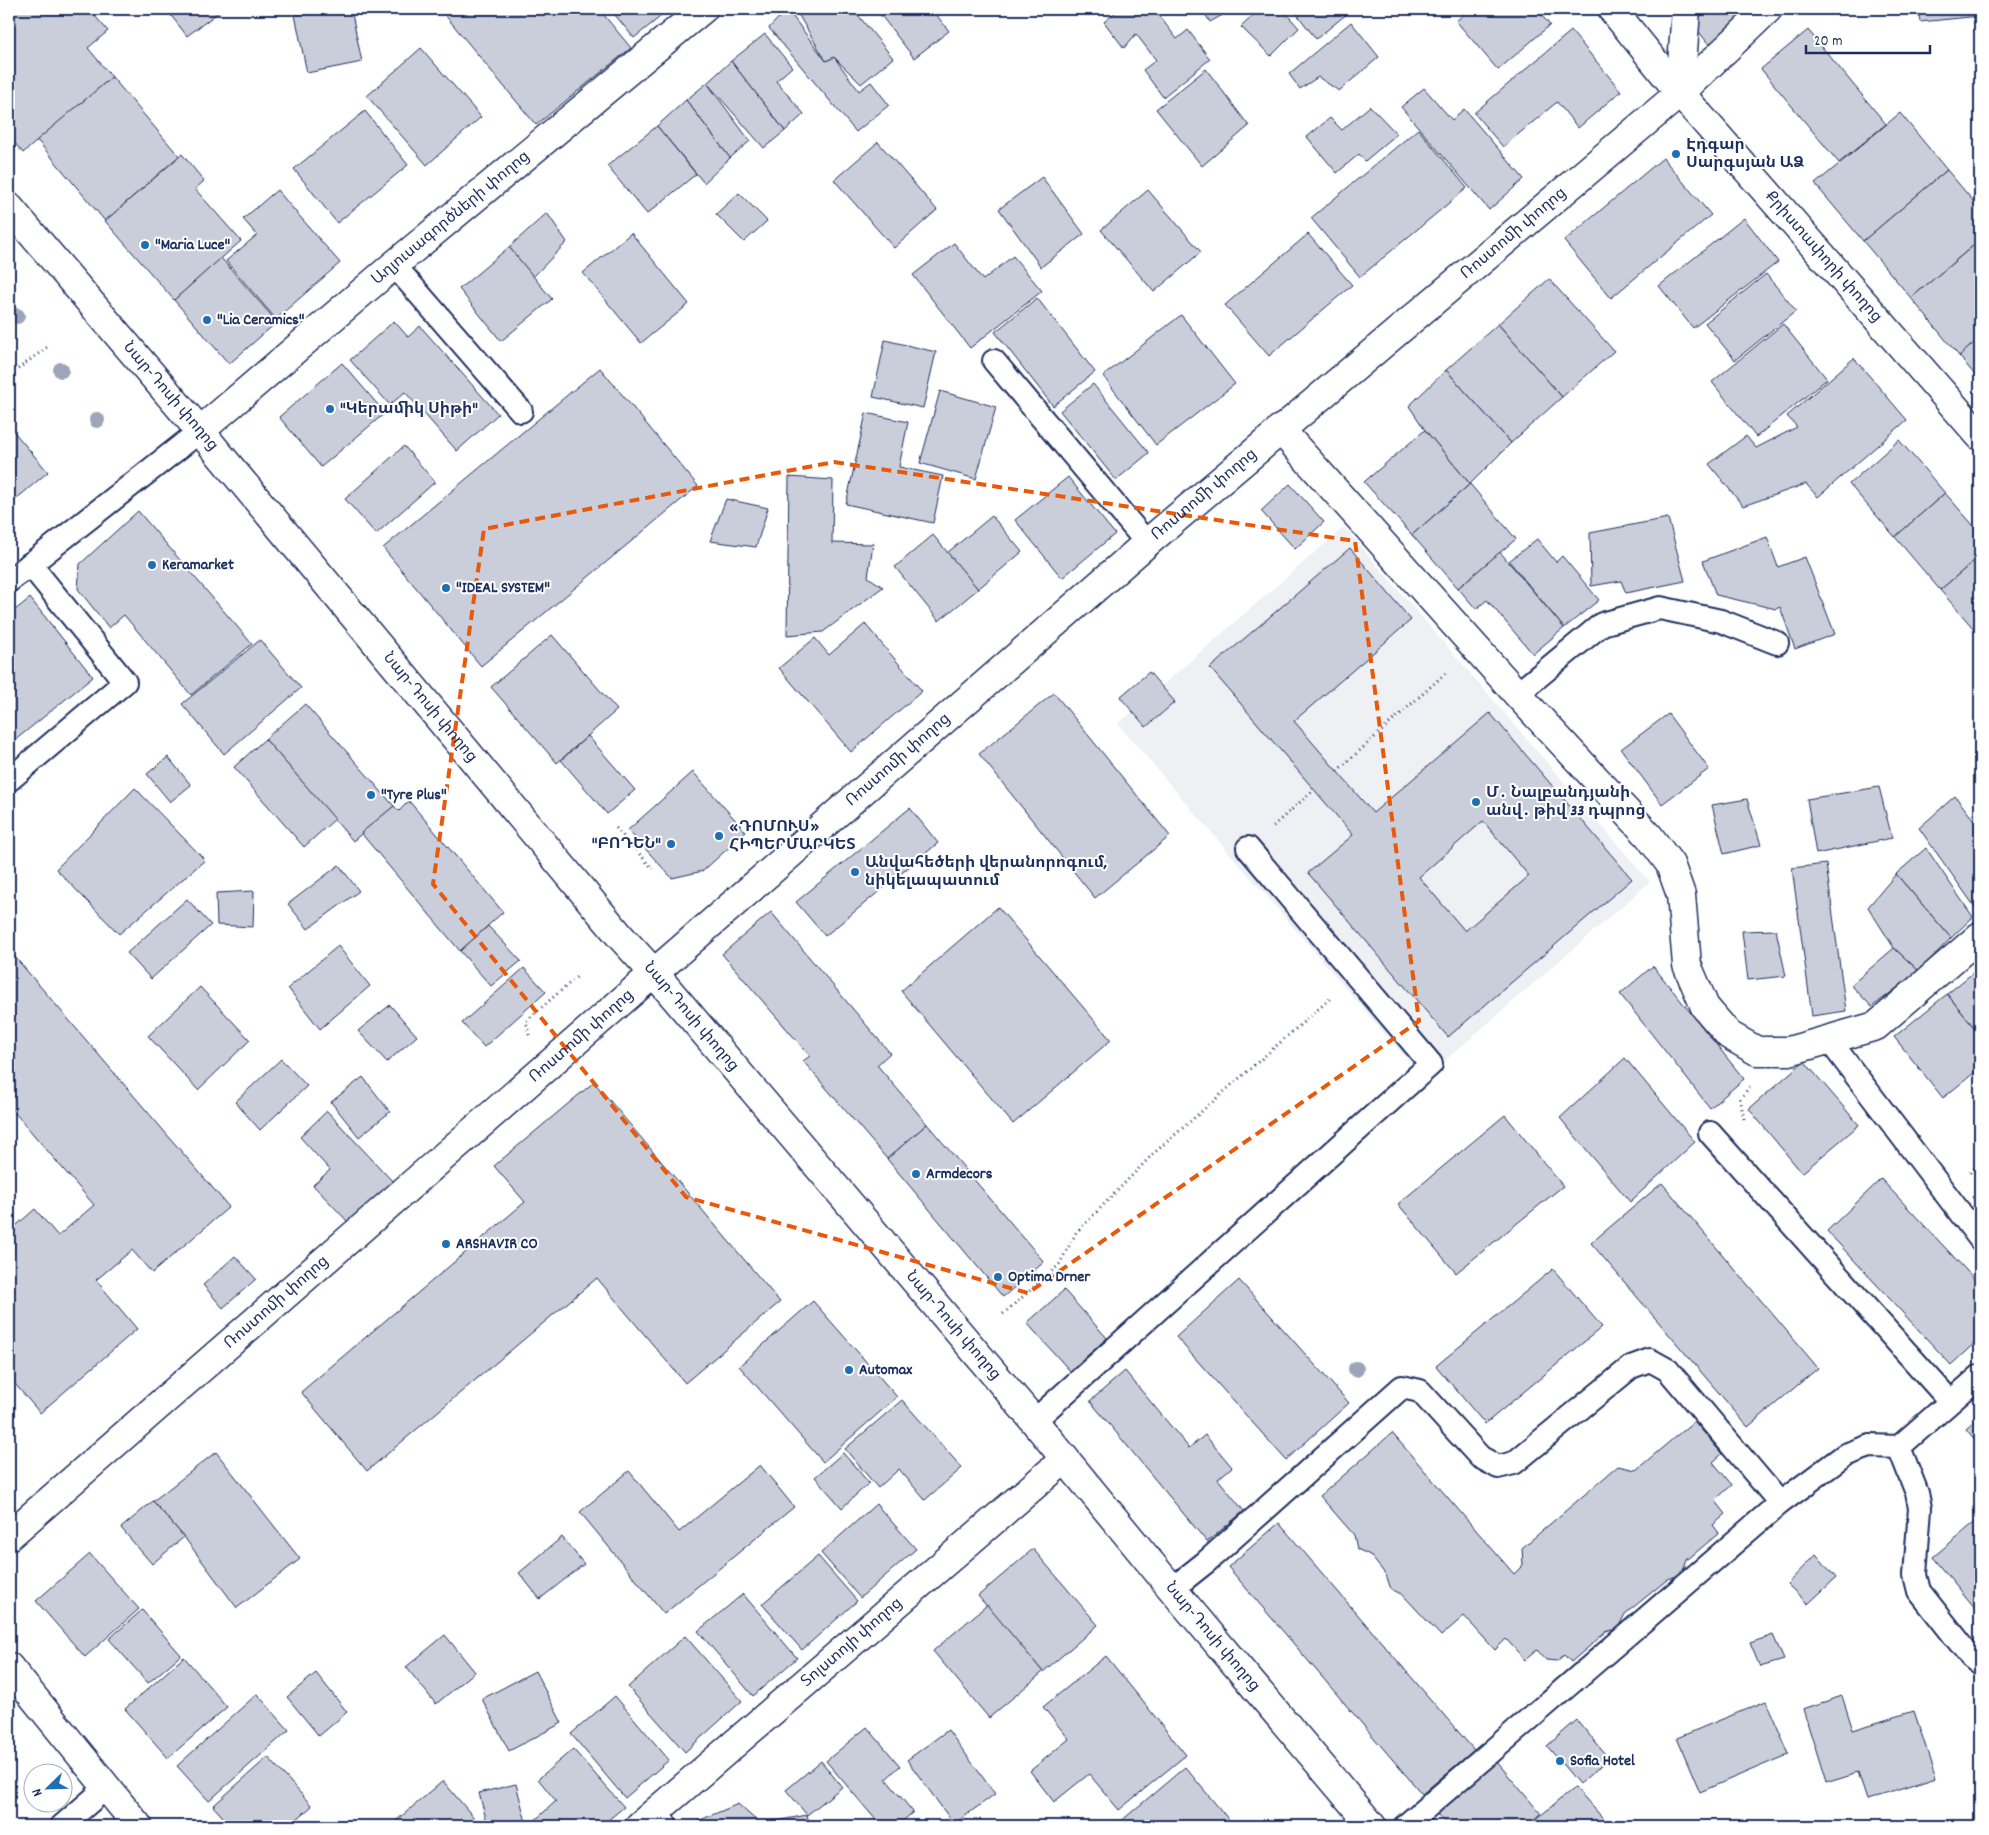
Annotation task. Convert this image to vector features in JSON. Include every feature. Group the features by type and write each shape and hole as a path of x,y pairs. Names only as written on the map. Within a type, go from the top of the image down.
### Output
{"street":[{"name":"Աղյուսագործների փողոց","path":"200,431 394,266 703,9"},
{"name":"Քրիստափորի փողոց","path":"1612,9 1680,93 1980,436"},
{"path":"1680,93 1686,9"},
{"name":"Ռոստոմի փողոց","path":"9,1536 1147,543 1680,93 1768,9"},
{"name":"Նար-Դոսի փողոց","path":"9,207 200,431 620,936 654,973 1034,1421 1172,1589 1372,1826"},
{"path":"1280,430 1517,694 1649,836 1670,864 1681,895 1687,965 1705,1007 1729,1035 1757,1051 1789,1052 1876,1026 1980,936"},
{"name":"Տոլստոյի փողոց","path":"654,1821 1065,1459"},
{"path":"9,1667 138,1826"}],"lane":[{"path":"394,266 521,411"},
{"path":"994,361 1147,543"},
{"path":"9,581 200,431"},
{"path":"9,780 125,682 30,564"},
{"path":"1517,694 1602,624 1660,608 1721,621 1777,643"},
{"path":"1034,1421 1431,1064 1248,848"},
{"path":"1829,1040 1980,1240"},
{"path":"1710,1133 1730,1158 1950,1401"},
{"path":"1172,1589 1206,1562 1402,1387 1420,1391 1480,1457 1498,1467 1514,1463 1631,1367 1650,1360 1668,1370 1780,1503"},
{"path":"1405,1826 1780,1503 1845,1455 1870,1446 1899,1447 1980,1376"},
{"path":"1899,1447 1917,1493 1920,1508 1915,1574 1919,1591 1971,1657 1980,1664"},
{"path":"62,1826 107,1787"}],"path":[{"path":"18,369 50,345"},
{"path":"1337,771 1452,668"},
{"path":"1248,848 1314,790"},
{"path":"616,828 653,869"},
{"path":"526,1021 579,975"},
{"path":"1003,1314 1059,1265 1076,1233 1153,1154 1356,976"},
{"path":"1730,1158 1745,1120 1740,1100 1755,1081 1757,1051"}],"highlighted area":[{"path":"834,462 1355,541 1419,1021 1028,1293 686,1197 433,884 484,529"}],"shaded area":[{"path":"1344,527 1650,882 1424,1079 1118,724"}],"building":[{"path":"9,9 89,9 108,31 88,48 112,77 23,153 9,136"},
{"path":"166,9 223,9 187,36"},
{"path":"326,9 351,9 362,62 307,73 295,15"},
{"path":"440,9 498,9 501,12 505,9 599,9 631,48 536,125"},
{"path":"610,9 670,9 634,38"},
{"path":"787,9 826,61 834,57 859,91 871,82 889,105 856,132 769,28"},
{"path":"795,9 853,9 893,58 861,84 834,57 826,61"},
{"path":"876,9 932,9 949,31 914,58"},
{"path":"1119,9 1154,9 1177,39 1188,30 1210,59 1163,97 1143,70 1156,60 1136,34 1124,48 1104,22"},
{"path":"1202,9 1233,9 1210,22"},
{"path":"1260,9 1282,9 1299,28 1271,56 1241,27"},
{"path":"1293,9 1345,9 1348,13 1316,39"},
{"path":"1470,9 1536,9 1550,25 1498,70 1456,21"},
{"path":"1708,9 1763,9 1713,50 1693,24"},
{"path":"1918,9 1980,9 1980,16 1920,22"},
{"path":"1351,22 1379,57 1339,91 1318,77 1300,89 1289,74"},
{"path":"1808,30 1886,124 1839,163 1761,69"},
{"path":"1571,31 1621,91 1578,128 1557,102 1503,147 1474,113"},
{"path":"765,34 792,67 776,81 804,114 785,131 731,61"},
{"path":"421,48 481,117 427,165 367,96"},
{"path":"731,61 785,131 764,148 707,83"},
{"path":"1206,69 1249,126 1202,166 1156,109"},
{"path":"112,77 179,156 105,221 37,140"},
{"path":"707,83 750,141 730,158 686,100"},
{"path":"1424,88 1452,120 1464,109 1524,179 1489,210 1401,107"},
{"path":"686,100 730,158 704,183 657,126"},
{"path":"1370,106 1397,134 1365,161 1359,154 1337,173 1307,137 1330,118 1342,130"},
{"path":"365,111 408,165 337,223 294,169"},
{"path":"1900,113 1947,170 1863,241 1815,184"},
{"path":"657,126 696,174 647,214 607,166"},
{"path":"1418,129 1467,188 1360,277 1311,218"},
{"path":"878,142 937,210 894,248 834,180"},
{"path":"182,154 204,181 195,189 241,241 174,300 105,221"},
{"path":"1663,158 1711,215 1611,298 1564,241"},
{"path":"1947,170 1980,209 1980,240 1911,298 1863,241"},
{"path":"1042,177 1084,234 1041,267 999,209"},
{"path":"277,190 340,263 276,319 226,261 257,235 243,219"},
{"path":"1148,190 1201,252 1154,292 1101,230"},
{"path":"739,193 767,221 744,242 716,214"},
{"path":"547,213 567,242 533,277 509,247"},
{"path":"1744,218 1778,262 1693,328 1659,286"},
{"path":"631,233 689,304 641,343 583,273"},
{"path":"1308,234 1352,285 1269,356 1225,305"},
{"path":"1980,240 1980,338 1959,356 1911,298"},
{"path":"954,243 983,280 1013,256 1042,291 970,348 913,275"},
{"path":"509,247 552,299 501,341 459,289"},
{"path":"221,258 277,322 229,364 174,300"},
{"path":"1766,274 1796,311 1735,360 1705,323"},
{"path":"1549,279 1614,351 1562,397 1498,324"},
{"path":"1037,298 1095,372 1053,406 995,332"},
{"path":"1181,315 1235,384 1156,445 1103,376"},
{"path":"394,321 408,337 420,326 498,414 457,451 405,392 390,405 350,360"},
{"path":"1498,324 1562,397 1511,443 1446,370"},
{"path":"1783,324 1827,379 1756,437 1712,382"},
{"path":"1980,338 1980,381 1959,356"},
{"path":"885,340 936,352 923,408 873,397"},
{"path":"1854,358 1907,420 1818,497 1806,484 1743,506 1709,464 1746,436 1756,448 1797,427 1787,416"},
{"path":"342,363 385,413 321,467 279,417"},
{"path":"600,368 698,486 481,666 383,548"},
{"path":"1446,370 1511,443 1470,484 1425,430 1409,406"},
{"path":"1093,384 1149,453 1116,480 1060,411"},
{"path":"940,391 996,407 976,479 920,463"},
{"path":"866,413 908,422 899,467 943,476 933,523 846,504"},
{"path":"9,426 48,472 9,505"},
{"path":"1425,430 1470,484 1412,535 1364,482"},
{"path":"1899,440 1945,493 1895,537 1849,484"},
{"path":"404,446 435,482 376,534 345,499"},
{"path":"789,477 833,480 832,543 873,544 868,577 883,587 823,632 787,635"},
{"path":"1068,477 1115,534 1062,578 1015,520"},
{"path":"1290,484 1324,522 1295,549 1261,511"},
{"path":"1470,484 1516,539 1458,588 1412,535"},
{"path":"1945,493 1980,533 1980,556 1940,590 1895,537"},
{"path":"726,499 768,508 756,547 710,541"},
{"path":"138,511 252,644 191,695 124,615 109,628 78,589 80,564"},
{"path":"992,516 1022,552 978,589 947,553"},
{"path":"1668,518 1685,581 1626,593 1621,581 1591,586 1590,533"},
{"path":"933,535 978,589 939,621 895,567"},
{"path":"1767,537 1778,567 1805,557 1835,634 1795,649 1780,607 1776,609 1716,595 1703,561"},
{"path":"1537,539 1556,562 1562,556 1599,600 1564,628 1509,561"},
{"name":"Մ․ Նալբանդյանի անվ․ թիվ 33 դպրոց","path":"1350,548 1411,620 1294,721 1373,813 1490,713 1632,879 1448,1037 1308,873 1353,835 1210,668","holes":["1483,821 1529,876 1465,931 1419,877"]},
{"path":"1500,552 1564,628 1533,654 1487,600 1476,609 1458,588"},
{"path":"1980,556 1980,636 1940,590"},
{"path":"30,598 93,677 9,745 9,615"},
{"path":"865,624 922,691 851,752 779,668 815,638 829,655"},
{"path":"552,635 617,710 557,763 491,687"},
{"path":"260,640 301,688 224,754 182,704"},
{"path":"1149,672 1175,702 1146,727 1120,697"},
{"path":"1054,693 1170,836 1095,898 979,754"},
{"path":"305,704 394,806 353,841 265,739"},
{"path":"1668,714 1709,769 1662,804 1621,749"},
{"path":"588,736 635,790 607,814 561,760"},
{"path":"265,739 335,819 304,847 234,767"},
{"path":"168,757 191,785 170,802 147,774"},
{"path":"693,772 746,832 703,871 672,878 628,830"},
{"path":"1879,787 1892,838 1816,854 1807,799"},
{"path":"135,788 205,860 119,934 56,869"},
{"path":"1955,796 1980,828 1980,907 1977,910 1919,828"},
{"path":"1747,799 1761,845 1724,854 1712,805"},
{"path":"409,801 503,912 460,951 361,833 394,806 399,811"},
{"path":"910,808 938,843 825,936 796,902"},
{"path":"1926,848 1973,917 1951,938 1896,874"},
{"path":"1826,864 1846,1011 1812,1016 1792,868"},
{"path":"339,865 359,891 308,929 288,904"},
{"path":"1896,874 1951,938 1919,971 1894,948 1868,907"},
{"path":"254,891 253,927 217,925 216,893"},
{"path":"187,899 211,925 151,979 127,953"},
{"path":"998,907 1111,1040 1013,1124 901,991"},
{"path":"771,912 890,1053 877,1065 927,1124 887,1159 803,1061 810,1056 722,954"},
{"path":"488,926 521,961 491,986 460,951"},
{"path":"1776,930 1786,976 1748,980 1742,931"},
{"path":"338,946 370,986 320,1029 288,988"},
{"path":"1894,948 1919,971 1872,1007 1851,985"},
{"path":"9,950 229,1207 152,1273 132,1250 96,1280 137,1329 40,1413 9,1377 9,1232 35,1209 58,1236 94,1205 9,1106"},
{"path":"1653,966 1744,1079 1710,1108 1620,994"},
{"path":"1980,967 1980,1035 1947,994"},
{"path":"524,968 546,992 484,1047 462,1023"},
{"path":"200,987 250,1040 198,1090 148,1036"},
{"path":"1947,994 1980,1035 1980,1068 1943,1098 1894,1037"},
{"path":"390,1005 417,1036 387,1062 358,1031"},
{"path":"1625,1058 1695,1142 1630,1202 1560,1118"},
{"path":"281,1059 307,1086 260,1130 235,1102"},
{"path":"1804,1061 1859,1125 1802,1173 1749,1109"},
{"path":"363,1077 390,1112 359,1137 331,1102"},
{"path":"594,1082 780,1302 685,1383 597,1278 367,1471 301,1392 525,1202 494,1166"},
{"path":"327,1111 394,1183 350,1224 313,1185 330,1170 300,1137"},
{"path":"1505,1115 1563,1186 1456,1273 1398,1204"},
{"path":"927,1124 1044,1262 1003,1297 887,1159"},
{"path":"1881,1179 1980,1285 1980,1338 1951,1365 1827,1231"},
{"path":"1662,1183 1818,1368 1748,1427 1591,1243"},
{"path":"1980,1190 1980,1208 1972,1197"},
{"path":"235,1256 256,1279 223,1308 203,1285"},
{"path":"1553,1269 1602,1327 1485,1424 1436,1366"},
{"path":"1239,1280 1349,1403 1286,1460 1176,1337"},
{"path":"1064,1290 1107,1338 1070,1371 1027,1323"},
{"path":"813,1301 897,1397 823,1462 739,1366"},
{"path":"1125,1371 1189,1448 1205,1435 1232,1467 1218,1479 1244,1511 1207,1542 1090,1401"},
{"path":"902,1400 962,1468 925,1500 899,1469 878,1488 845,1449"},
{"path":"1980,1417 1980,1446 1966,1429"},
{"path":"1694,1421 1722,1454 1713,1462 1732,1485 1715,1500 1726,1514 1713,1525 1719,1533 1687,1560 1682,1574 1668,1579 1625,1614 1618,1628 1606,1632 1571,1662 1564,1655 1557,1661 1546,1660 1537,1650 1525,1660 1506,1639 1495,1650 1464,1616 1441,1636 1403,1595 1391,1589 1386,1575 1370,1555 1357,1549 1354,1535 1320,1496 1392,1433 1514,1574 1523,1565 1522,1548 1618,1466 1636,1470"},
{"path":"216,1452 300,1559 237,1608 184,1537 153,1501"},
{"path":"843,1453 869,1483 842,1508 815,1477"},
{"path":"760,1465 794,1507 664,1614 580,1512 629,1471 679,1532"},
{"path":"153,1501 184,1537 152,1564 121,1528"},
{"path":"876,1504 916,1549 860,1598 821,1553"},
{"path":"1980,1518 1980,1614 1933,1557"},
{"path":"1279,1523 1474,1750 1422,1794 1228,1567"},
{"path":"562,1537 584,1564 540,1599 519,1573"},
{"path":"1033,1549 1098,1625 1043,1672 978,1596"},
{"path":"90,1554 139,1609 85,1657 36,1601"},
{"path":"1816,1554 1836,1578 1808,1604 1787,1584"},
{"path":"818,1556 857,1601 802,1650 762,1604"},
{"path":"743,1594 797,1658 753,1696 698,1631"},
{"path":"987,1605 1043,1672 989,1718 933,1651"},
{"path":"142,1610 181,1655 148,1683 109,1639"},
{"path":"445,1635 475,1672 436,1704 406,1667"},
{"path":"1773,1635 1784,1660 1760,1667 1750,1643"},
{"path":"685,1636 742,1701 685,1752 628,1687"},
{"path":"1106,1656 1186,1755 1119,1810 1089,1774 1054,1802 1030,1771 1069,1739 1043,1707"},
{"path":"184,1657 227,1707 168,1758 125,1709"},
{"path":"535,1671 562,1723 509,1751 482,1699"},
{"path":"316,1673 347,1712 319,1736 287,1697"},
{"path":"257,1694 289,1730 209,1801 177,1766"},
{"path":"615,1696 669,1760 625,1798 571,1734"},
{"path":"1842,1696 1853,1730 1914,1711 1936,1778 1867,1800 1858,1773 1826,1783 1803,1709"},
{"path":"1766,1701 1789,1754 1700,1792 1677,1738"},
{"name":"Sofia Hotel","path":"1577,1720 1609,1759 1579,1784 1547,1746"},
{"path":"867,1727 900,1766 886,1779 913,1812 897,1826 881,1826 826,1761"},
{"path":"948,1730 995,1794 954,1824 907,1760"},
{"path":"573,1749 624,1807 601,1826 534,1826 532,1823 556,1801 538,1779"},
{"path":"268,1757 312,1806 289,1826 231,1826 213,1806"},
{"path":"821,1761 842,1787 807,1815 786,1790"},
{"path":"1497,1762 1541,1814 1527,1826 1448,1826 1436,1813"},
{"path":"1185,1767 1234,1826 1124,1826 1120,1822"},
{"path":"443,1781 481,1826 390,1826"},
{"path":"516,1784 527,1826 488,1826 479,1793"},
{"path":"1575,1787 1610,1826 1528,1826"},
{"path":"738,1804 760,1824 807,1815 810,1826 686,1826"}],"place":[{"name":"Էդգար Սարգսյան ԱՁ","path":"1676,154"},
{"name":"\"Maria Luce\"","path":"145,245"},
{"name":"\"Lia Ceramics\"","path":"207,320"},
{"name":"\"Կերամիկ Սիթի\"","path":"330,409"},
{"name":"Keramarket","path":"152,565"},
{"name":"\"IDEAL SYSTEM\"","path":"446,588"},
{"name":"\"Tyre Plus\"","path":"371,795"},
{"name":"Մ․ Նալբանդյանի անվ․ թիվ 33 դպրոց","path":"1476,802"},
{"name":"«ԴՈՄՈՒՍ» ՀԻՊԵՐՄԱՐԿԵՏ","path":"719,836"},
{"name":"\"ԲՈԴԵՆ\"","path":"671,844"},
{"name":"Անվահեծերի վերանորոգում, նիկելապատում","path":"855,872"},
{"name":"Armdecors","path":"916,1174"},
{"name":"ARSHAVIR CO","path":"446,1244"},
{"name":"Optima Drner","path":"998,1277"},
{"name":"Automax","path":"849,1370"},
{"name":"Sofia Hotel","path":"1560,1761"}]}
